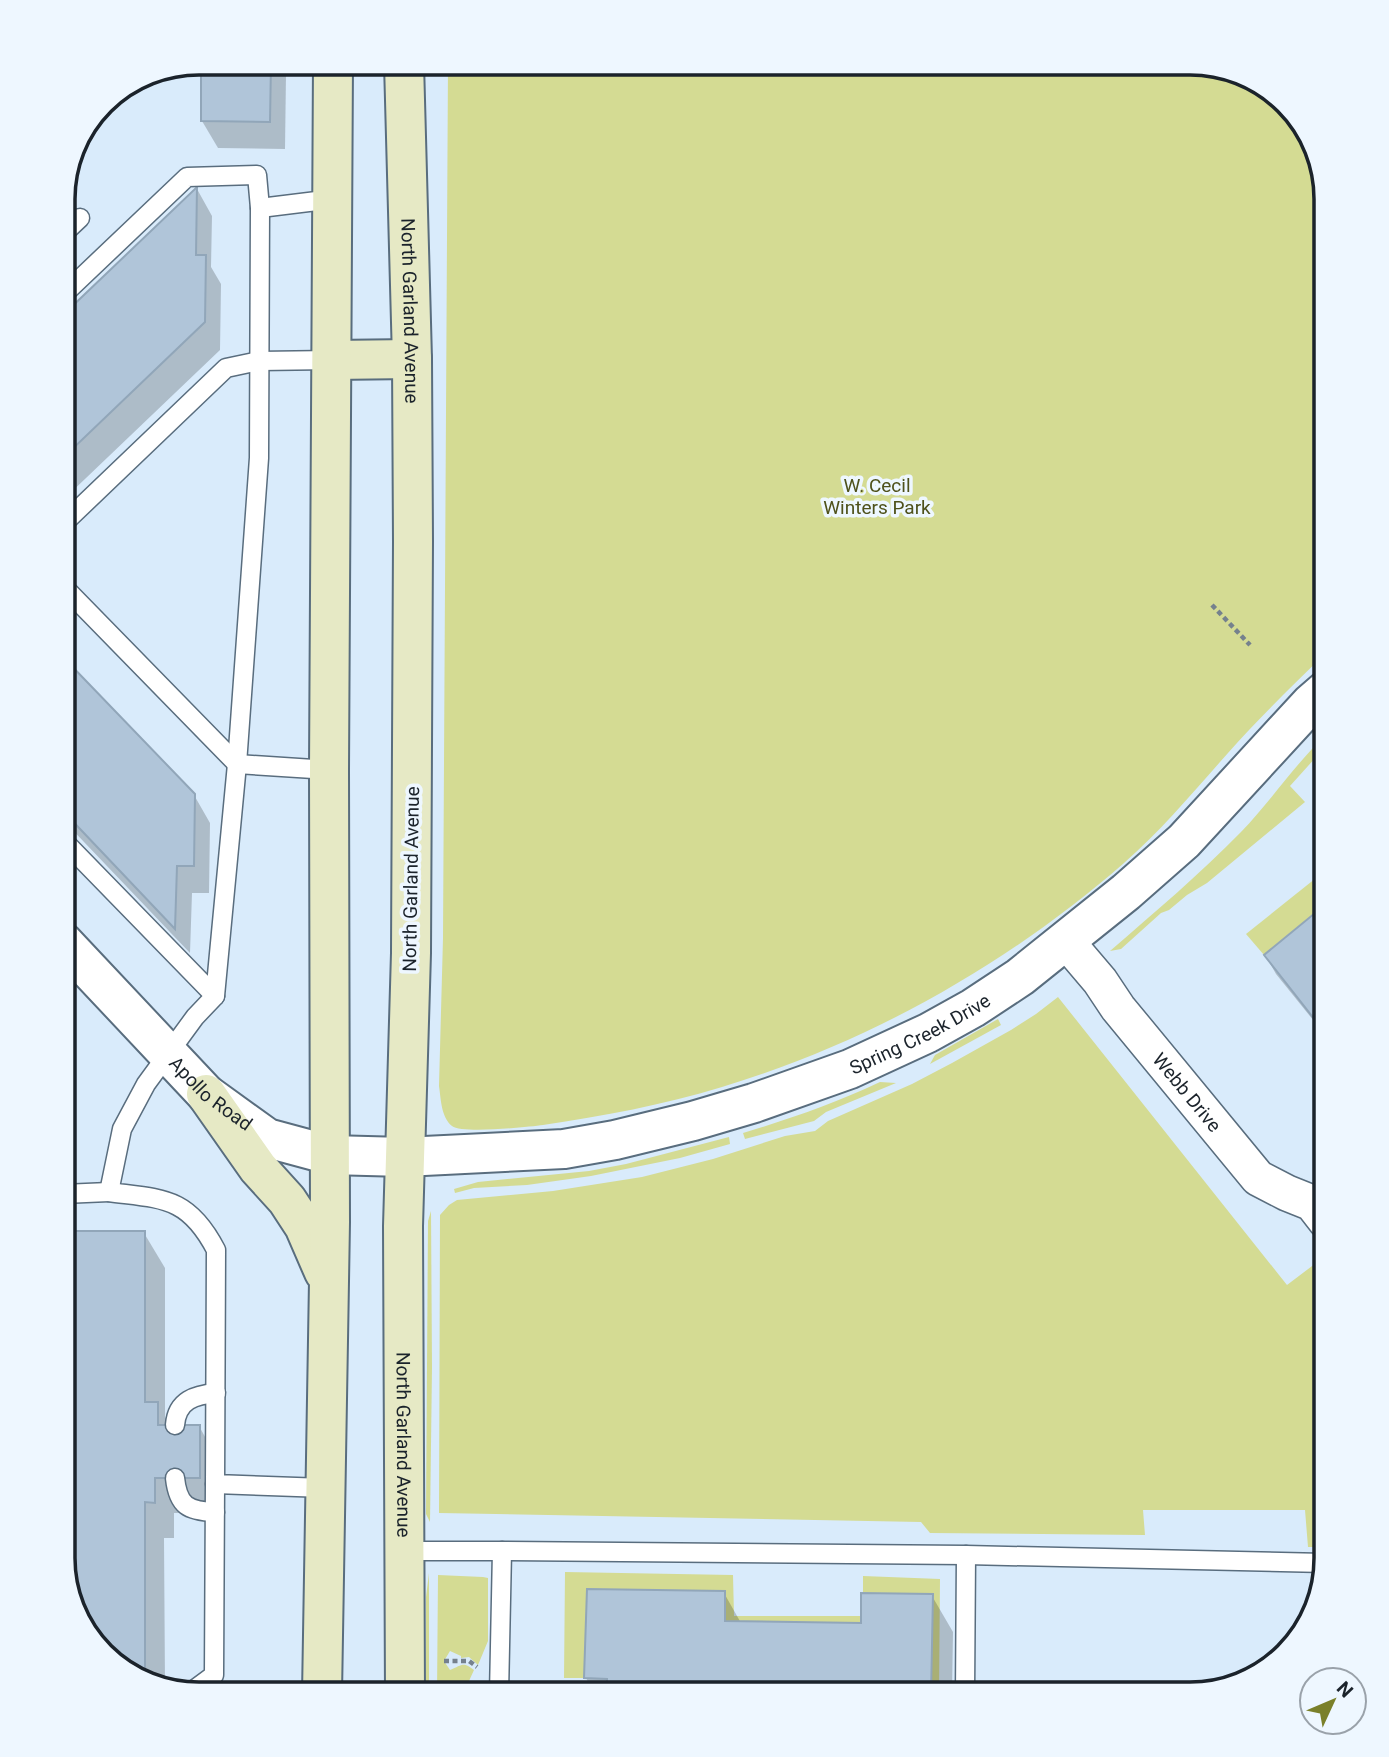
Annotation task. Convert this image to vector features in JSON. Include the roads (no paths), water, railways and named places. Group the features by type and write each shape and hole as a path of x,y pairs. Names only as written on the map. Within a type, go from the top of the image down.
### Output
{"main road":[{"path":"322,1682 330,1155 333,75"},
{"name":"North Garland Avenue","path":"404,75 412,359 413,541 411,953 404,1157 402,1395 405,1682"},
{"path":"332,360 412,359"},
{"path":"206,1094 258,1168 299,1217 328,1281"}],"street":[{"name":"Spring Creek Drive","path":"404,1157 564,1149 615,1140 693,1121 850,1069 928,1032 973,1008 1020,977 1126,892 1184,841 1314,700"},
{"name":"Webb Drive","path":"1066,941 1258,1178 1314,1205"},
{"name":"Apollo Road","path":"75,955 206,1094 267,1138 330,1155 404,1157"}],"lane":[{"path":"76,283 187,177 257,175 260,208 260,458 237,764 215,996 195,1017 146,1084 122,1129 109,1192"},
{"path":"260,208 333,199"},
{"path":"76,222 80,218"},
{"path":"76,512 226,368 259,361 332,360"},
{"path":"76,599 237,764 329,770"},
{"path":"76,854 215,996"},
{"path":"75,1193 109,1192 166,1200 186,1210 200,1223 216,1250 214,1675 205,1682"},
{"path":"175,1425 177,1413 183,1404 197,1395 216,1393"},
{"path":"175,1478 180,1499 185,1505 192,1510 215,1512"},
{"path":"215,1484 325,1488"},
{"path":"404,1551 966,1555 1314,1563"},
{"path":"499,1682 502,1551"},
{"path":"965,1682 966,1555"}],"park label":[{"name":"W. Cecil Winters Park","path":"877,496"}]}
